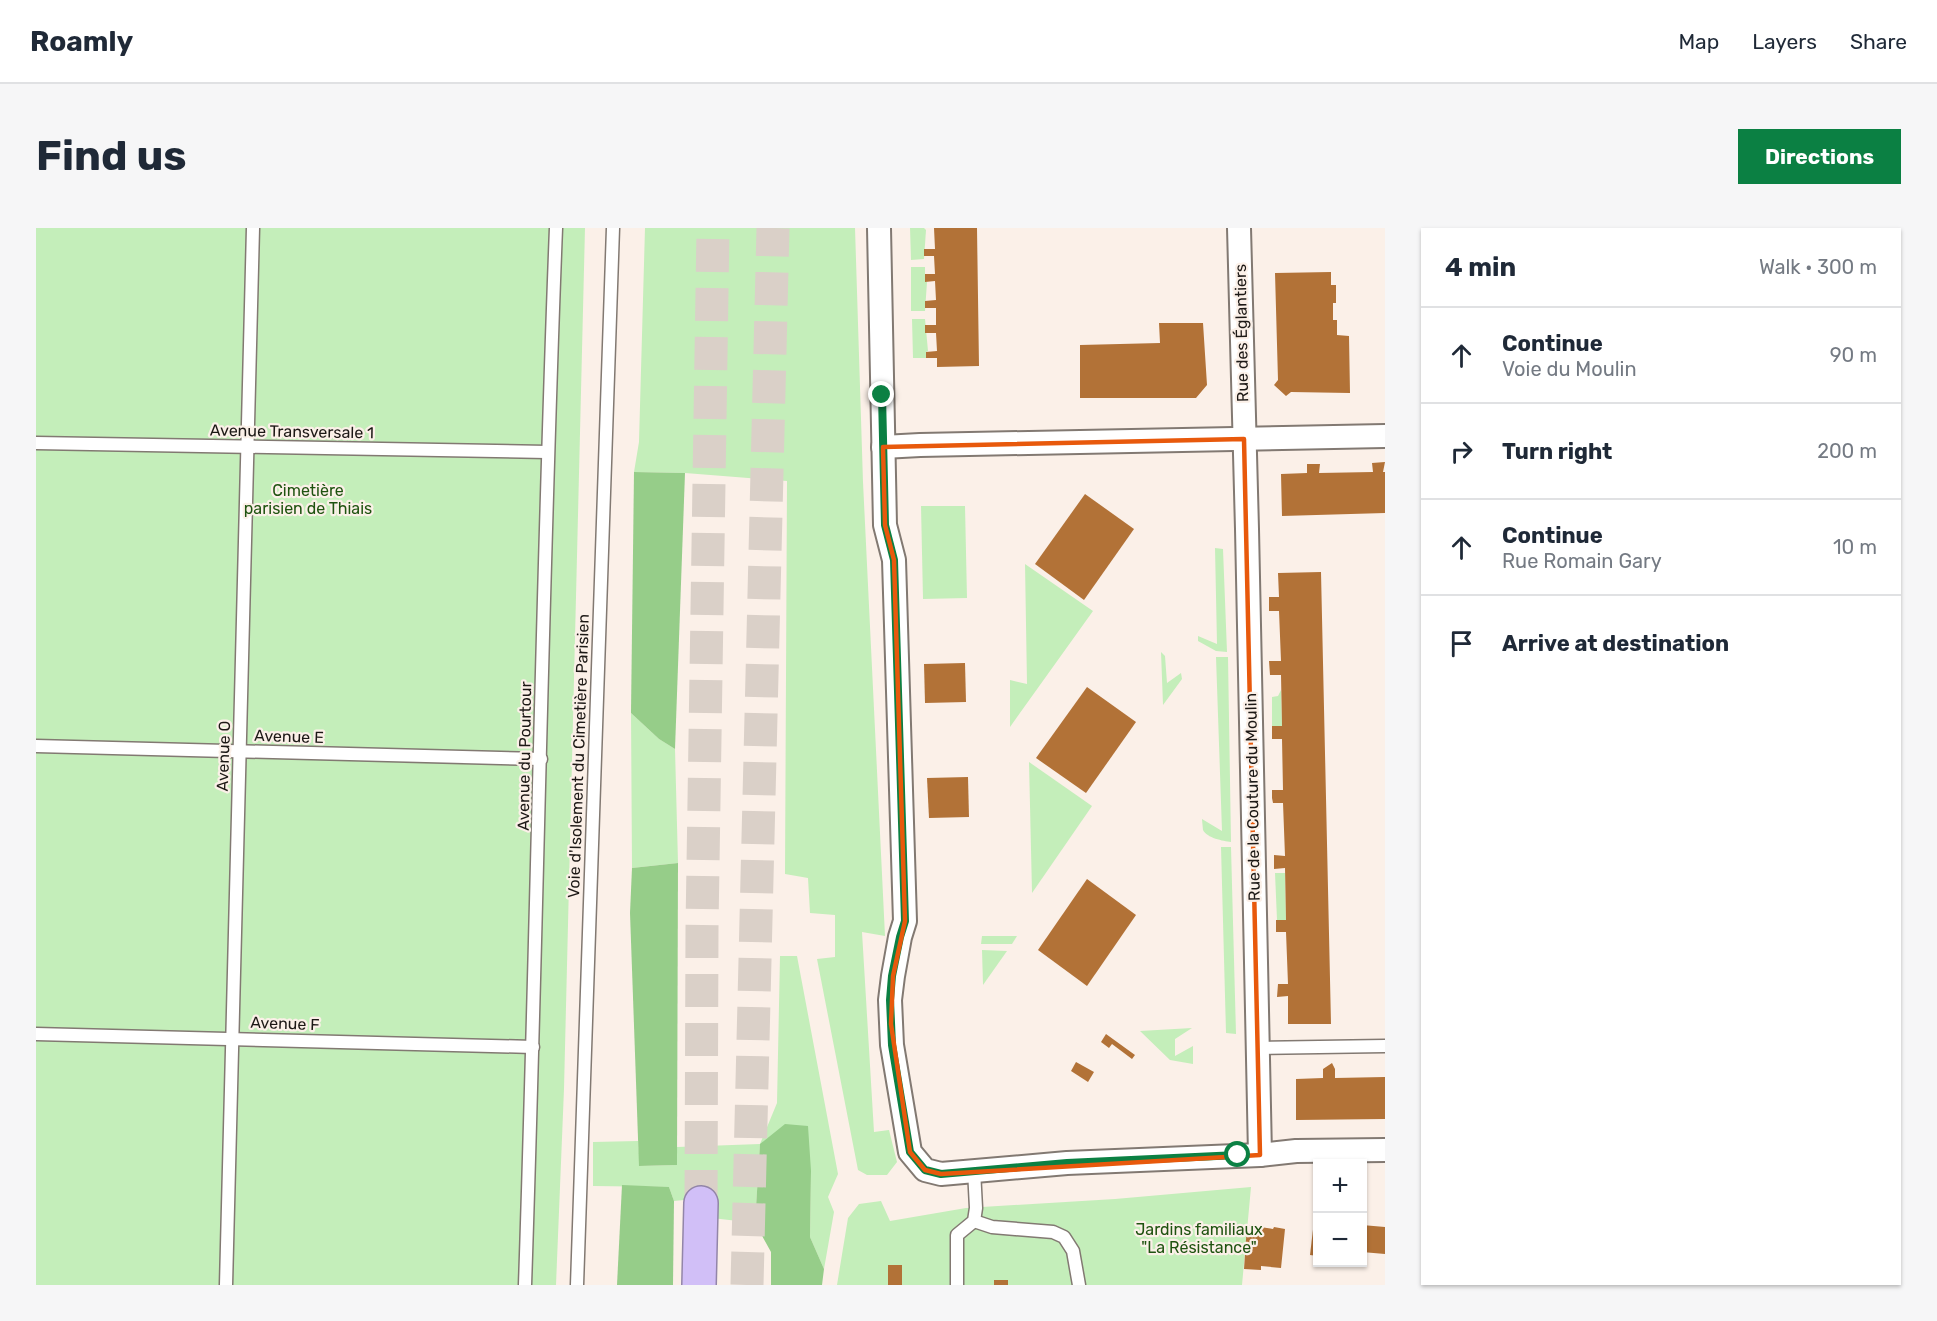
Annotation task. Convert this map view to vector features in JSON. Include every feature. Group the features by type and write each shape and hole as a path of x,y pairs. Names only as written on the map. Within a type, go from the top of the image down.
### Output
{"highway":[{"path":"699,1285 701,1203"}],"street":[{"path":"879,228 885,525 894,560 905,921 892,976 890,1000 892,1045 908,1145 916,1161 925,1170 941,1174 1067,1163 1260,1155 1296,1151 1385,1150"},
{"name":"Rue des Églantiers","path":"1239,228 1244,439"},
{"path":"883,447 1385,436"},
{"name":"Rue de la Couture du Moulin","path":"1244,439 1260,1155"}],"lane":[{"name":"Avenue O","path":"226,1285 253,228"},
{"name":"Avenue du Pourtour","path":"525,1285 555,228"},
{"name":"Voie d'Isolement du Cimetière Parisien","path":"577,1285 613,228"},
{"name":"Avenue Transversale 1","path":"36,443 547,452"},
{"name":"Avenue E","path":"36,746 541,759"},
{"name":"Avenue F","path":"36,1034 533,1047"},
{"path":"1258,1048 1385,1046"},
{"path":"957,1285 957,1235 974,1221 976,1208 974,1170"},
{"path":"974,1221 992,1227 1053,1232 1064,1237 1073,1251 1079,1285"}],"highlighted area":[{"path":"1244,439 1260,1155 941,1174 925,1170 910,1152 891,1024 893,976 905,921 894,560 885,525 883,447"}],"green space":[{"name":"Cimetière parisien de Thiais","path":"36,228 585,228 564,1089 556,1285 36,1285"},
{"path":"645,228 855,228 863,482 885,936 862,932 874,1132 889,1130 897,1162 887,1175 867,1175 858,1170 817,959 835,957 835,915 810,913 808,878 785,874 787,481 685,473 634,472 639,442"},
{"path":"910,228 926,230 924,259 911,260"},
{"path":"911,267 925,267 925,281 927,282 925,311 911,311"},
{"path":"912,319 925,319 928,351 926,358 913,358"},
{"path":"634,472 685,473 675,749 659,739 631,713"},
{"path":"921,506 965,506 967,598 923,599"},
{"path":"1215,548 1223,549 1227,652 1216,651 1198,641 1198,636 1217,644"},
{"path":"1025,564 1093,611 1010,727 1010,680 1027,684"},
{"path":"1161,652 1165,656 1167,683 1181,673 1182,679 1163,705"},
{"path":"1216,657 1228,657 1231,842 1216,839 1205,833 1202,820 1222,831"},
{"path":"1281,690 1282,726 1272,726 1272,697 1278,696"},
{"path":"631,713 659,739 675,749 678,863 632,868"},
{"path":"1029,762 1092,806 1032,893"},
{"path":"1221,847 1231,847 1236,1034 1226,1033"},
{"path":"678,863 677,1165 639,1166 630,913 632,868"},
{"path":"1275,873 1285,873 1286,920 1277,920"},
{"path":"982,936 1017,936 1012,944 981,944"},
{"path":"982,950 1007,951 983,985"},
{"path":"780,956 797,956 838,1174 828,1197 834,1212 824,1269 810,1237 811,1171 760,1144 777,1103"},
{"path":"1192,1028 1175,1039 1175,1056 1193,1046 1193,1064 1170,1060 1140,1031"},
{"path":"785,1124 808,1126 811,1171 810,1237 824,1269 822,1285 771,1285 771,1252 755,1223 760,1144"},
{"path":"638,1141 640,1166 677,1165 677,1147 760,1144 755,1223 712,1218 714,1197 674,1201 669,1187 593,1186 593,1142"},
{"path":"622,1185 669,1187 674,1201 673,1285 617,1285"},
{"name":"Jardins familiaux \"La Résistance\"","path":"1251,1187 1242,1285 837,1285 848,1218 859,1204 881,1201 890,1221 966,1208 1115,1199"}],"building":[{"path":"934,228 977,228 979,366 937,367 937,358 926,358 926,352 937,351 936,333 925,333 925,325 936,325 936,308 925,308 925,301 936,300 935,281 925,282 925,274 935,274 934,256 924,256 924,249 935,249"},
{"path":"1331,272 1331,285 1336,285 1333,320 1337,320 1337,335 1349,336 1350,393 1291,392 1286,396 1274,385 1278,380 1275,273"},
{"path":"1159,323 1203,323 1207,385 1196,398 1080,398 1080,345 1160,343"},
{"path":"1385,462 1383,472 1385,472 1385,513 1282,516 1281,474 1307,473 1307,464 1320,464 1319,473 1373,472 1372,463"},
{"path":"1085,494 1134,529 1084,600 1035,564"},
{"path":"1321,572 1331,1024 1288,1024 1288,996 1277,997 1278,984 1288,984 1286,932 1276,932 1276,920 1286,920 1285,868 1274,869 1274,855 1285,856 1283,803 1273,803 1272,798 1272,790 1283,790 1282,739 1272,739 1272,726 1282,726 1281,675 1270,675 1269,661 1281,661 1279,611 1269,611 1269,597 1279,597 1278,573"},
{"path":"965,663 966,702 925,703 924,664"},
{"path":"1087,687 1136,722 1086,793 1036,758"},
{"path":"968,777 969,817 929,818 927,778"},
{"path":"1087,879 1136,915 1087,986 1038,950"},
{"path":"1106,1034 1135,1055 1132,1059 1112,1044 1109,1048 1101,1042"},
{"path":"1076,1062 1094,1072 1088,1082 1071,1071"},
{"path":"1332,1063 1335,1078 1385,1077 1385,1119 1296,1120 1296,1079 1323,1078 1323,1069"},
{"path":"1247,1225 1285,1229 1281,1268 1261,1266 1261,1270 1244,1269"},
{"path":"1367,1225 1385,1227 1385,1254 1367,1252"},
{"path":"1313,1230 1313,1255 1310,1255"},
{"path":"888,1265 902,1265 902,1285 888,1285"},
{"path":"994,1280 1008,1280 1008,1285 994,1285"}],"tunnel":[{"path":"701,1203 702,928 713,228"},
{"path":"747,1285 773,228"}],"route":[{"path":"882,395 885,525 894,560 905,921 895,957 890,1000 892,1045 910,1152 925,1170 941,1174 1067,1163 1238,1155"}]}
